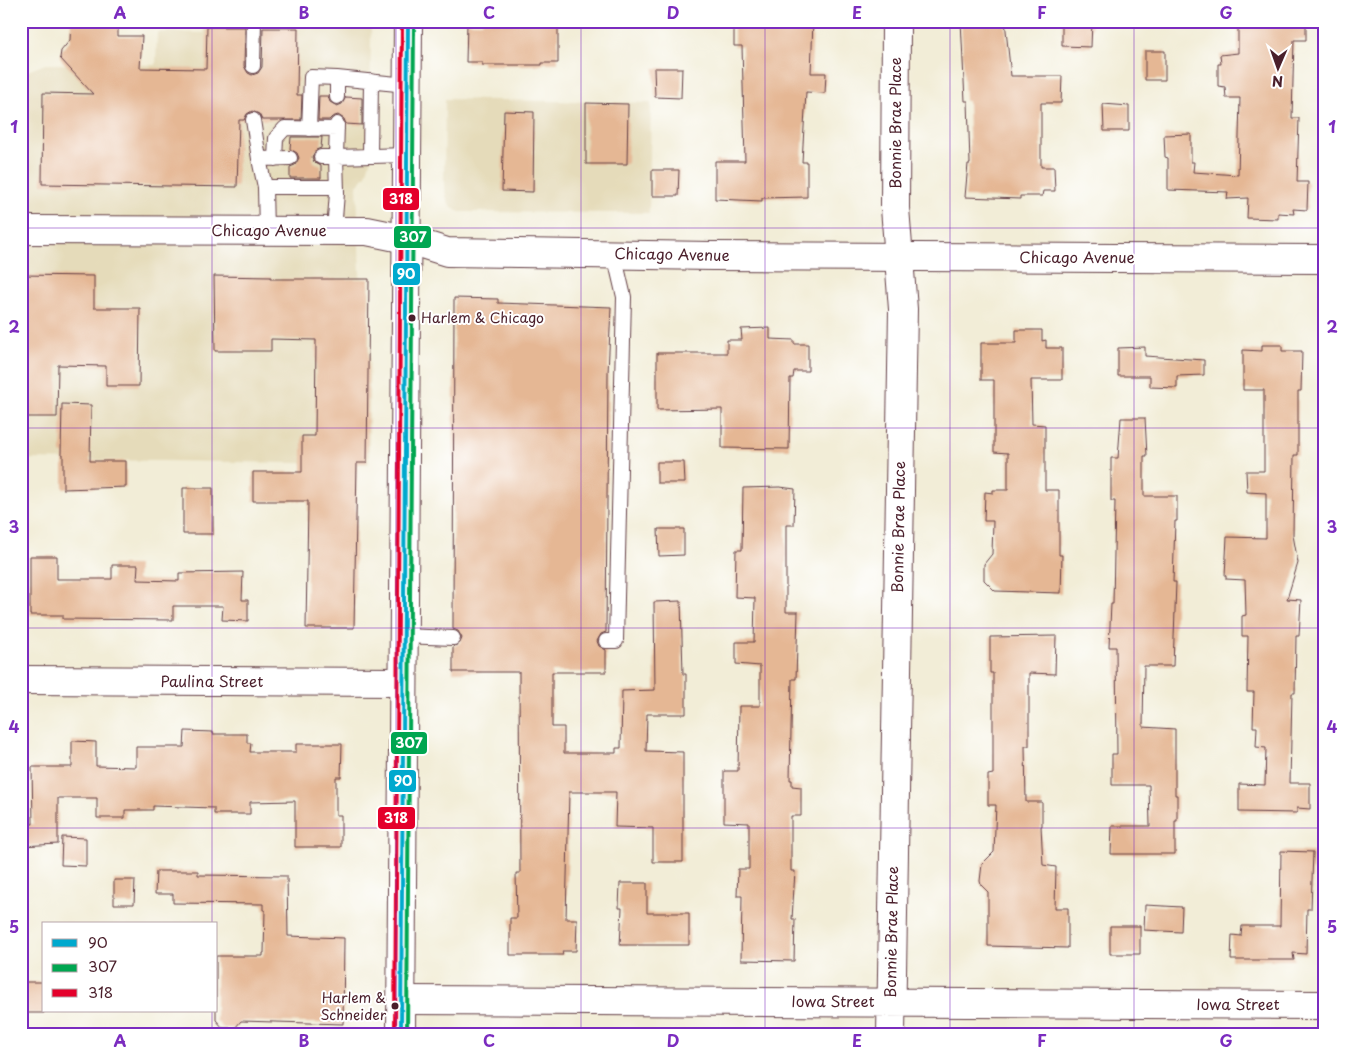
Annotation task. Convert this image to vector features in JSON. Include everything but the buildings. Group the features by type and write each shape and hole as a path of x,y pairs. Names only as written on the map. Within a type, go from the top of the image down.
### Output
{"main road":[{"path":"401,1034 408,21"},
{"name":"Bonnie Brae Place","path":"891,1034 903,309 896,208 896,21"},
{"name":"Chicago Avenue","path":"21,230 367,231 406,239 447,252 1325,259"},
{"name":"Paulina Street","path":"21,680 403,682"},
{"name":"Iowa Street","path":"401,1000 1325,1005"}],"lane":[{"path":"253,66 254,21"},
{"path":"309,129 311,77 407,85"},
{"path":"337,78 337,97"},
{"path":"370,156 371,81"},
{"path":"253,120 265,187 266,231"},
{"path":"275,159 276,138 285,128 309,129 337,126 337,187 334,231"},
{"path":"321,157 407,155"},
{"path":"259,159 290,158"},
{"path":"265,187 337,187"},
{"path":"606,641 616,641 624,298 614,254"},
{"path":"403,636 453,638"}],"shaded area":[{"path":"205,21 371,21 370,162 366,175 357,185 360,277 367,279 370,285 369,464 21,459 21,74 45,64 156,65 157,32 204,33"},
{"path":"445,99 651,103 649,213 460,212 454,209 448,203 444,187"}],"transit line":[{"name":"318","path":"395,1034 402,21"},
{"name":"90","path":"401,1034 408,21"},
{"name":"307","path":"407,1034 414,21"}],"place":[{"name":"Harlem & Chicago","path":"412,318"},
{"name":"Harlem & Schneider","path":"395,1006"}]}
